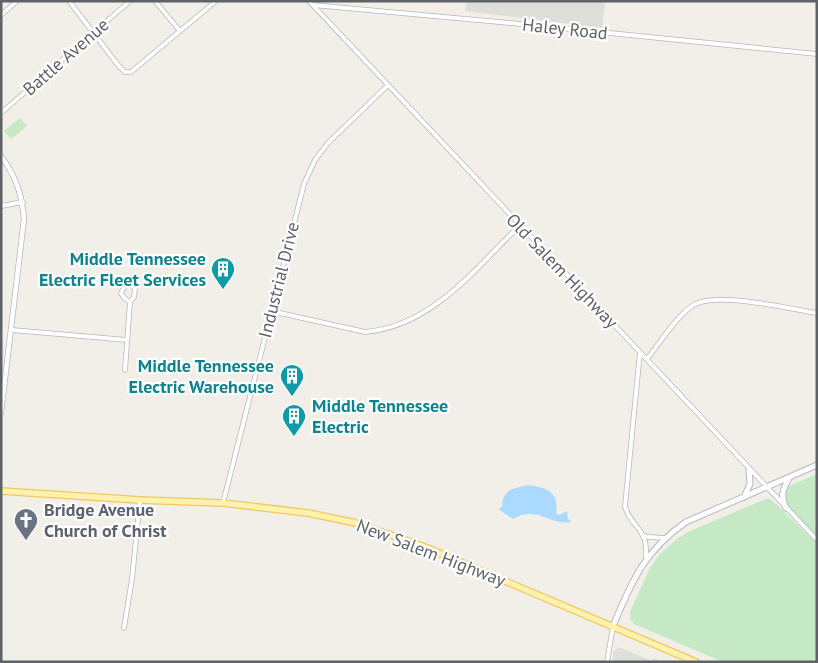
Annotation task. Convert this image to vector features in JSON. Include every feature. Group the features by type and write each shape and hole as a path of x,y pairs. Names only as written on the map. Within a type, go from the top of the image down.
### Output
{"main road":[{"path":"613,626 637,572 665,538 686,522 817,466"},
{"path":"744,497 750,484 749,469"},
{"path":"786,508 782,494 789,478"},
{"name":"New Salem Highway","path":"1,491 223,503 308,513 356,523 389,533 696,662"}],"street":[{"path":"1,15 17,1"},
{"path":"69,1 125,72 133,72 216,1"},
{"name":"Battle Avenue","path":"1,113 130,1"},
{"path":"154,1 180,31"},
{"name":"Old Salem Highway","path":"309,1 817,540"},
{"name":"Haley Road","path":"313,6 521,24 817,54"},
{"name":"Industrial Drive","path":"223,503 304,184 314,160 340,130 388,85"},
{"path":"1,156 14,175 23,202 24,219 1,413"},
{"path":"1,206 23,202"},
{"path":"272,311 365,332 396,327 432,308 519,226"},
{"path":"125,370 130,302 134,297 135,288 131,284 126,284 121,293 130,302"},
{"path":"647,359 682,314 692,306 704,301 724,298 817,313"},
{"path":"12,330 127,340"},
{"path":"640,352 625,506 631,522 643,535 665,538"},
{"path":"1,356 8,356"},
{"path":"124,628 132,579 140,500"},
{"path":"643,535 646,559"},
{"path":"607,662 613,626"}],"shaded area":[{"path":"466,1 605,1 602,28 465,11"},
{"path":"619,647 652,661 653,658 661,662 613,662 613,652"}],"green space":[{"path":"20,118 27,126 11,139 4,131"},
{"path":"817,474 817,536 792,512 784,497 789,486"},
{"path":"768,498 817,544 817,662 723,662 634,624 630,619 630,612 650,568 660,554 677,539 690,531"}],"water":[{"path":"528,485 546,489 550,492 556,500 556,513 559,515 567,511 568,519 571,522 556,521 530,514 513,519 498,509 502,507 506,493"}],"place":[{"name":"Middle Tennessee Electric Fleet Services","path":"223,290"},
{"name":"Middle Tennessee Electric Warehouse","path":"292,397"},
{"name":"Middle Tennessee Electric","path":"294,437"},
{"name":"Bridge Avenue Church of Christ","path":"26,541"}]}
